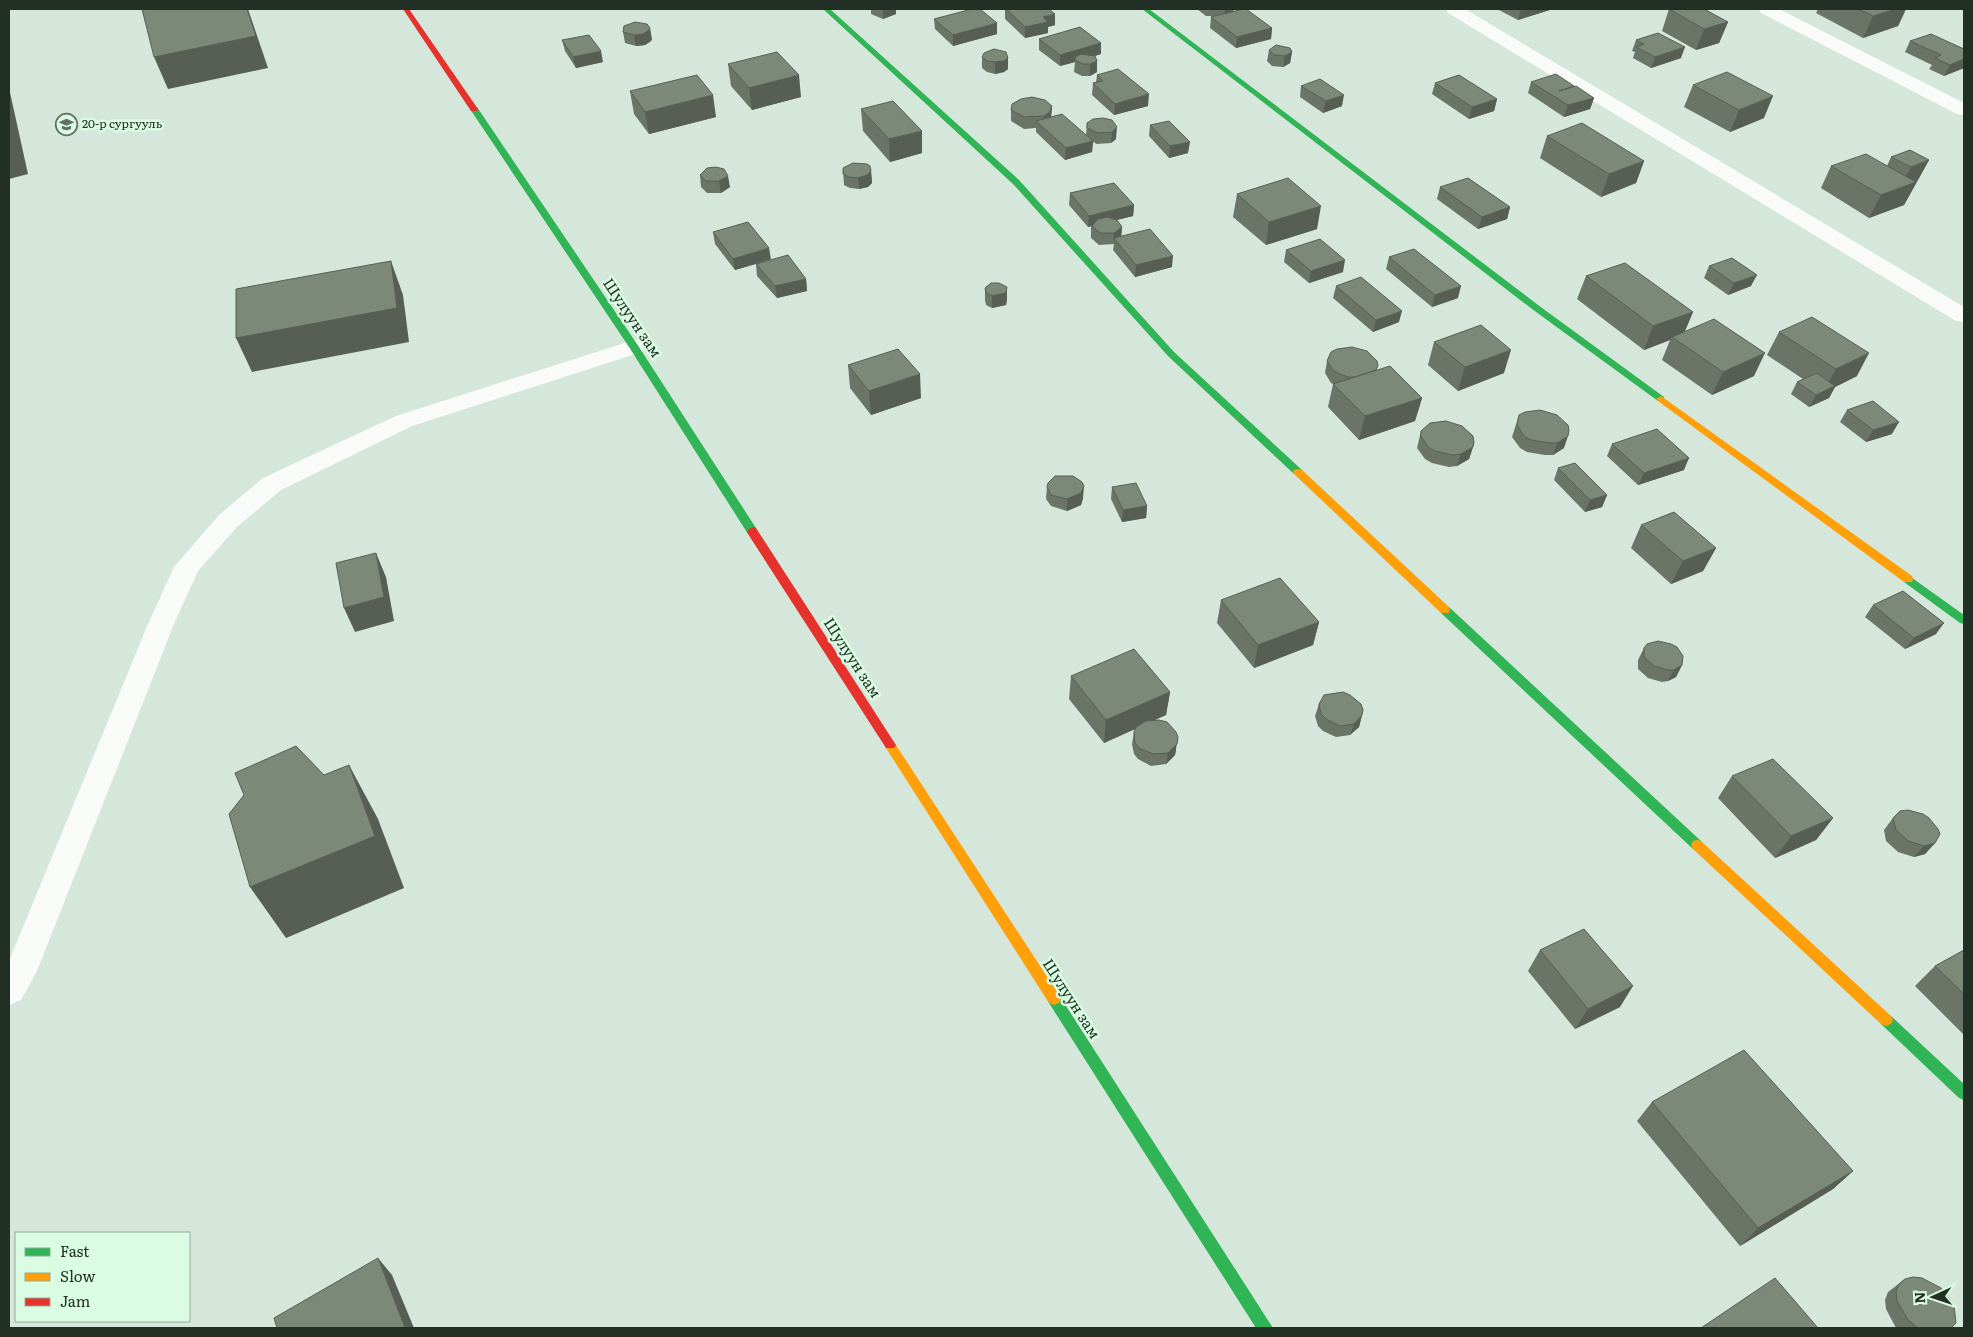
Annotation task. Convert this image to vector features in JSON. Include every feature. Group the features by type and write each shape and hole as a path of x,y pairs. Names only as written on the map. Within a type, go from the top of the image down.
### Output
{"street":[{"name":"Шулуун зам","path":"406,9 634,347 1265,1328"},
{"path":"826,9 1016,182 1171,354 1964,1093"},
{"path":"1145,9 1535,307 1964,620"},
{"path":"1454,9 1964,316"},
{"path":"1766,9 1964,110"},
{"path":"9,990 21,971 157,633 187,567 228,521 272,484 404,421 634,347"}],"building":[{"path":"142,9 247,9 256,36 154,57"},
{"path":"972,9 980,9 997,23 953,35 934,19"},
{"path":"1006,9 1049,9 1055,14 1043,17 1048,22 1025,27"},
{"path":"1246,9 1272,28 1237,37 1211,17"},
{"path":"1669,9 1704,9 1728,22 1704,29"},
{"path":"1858,9 1896,9 1873,16"},
{"path":"635,22 647,24 650,28 643,34 634,35 623,32 624,26"},
{"path":"1080,27 1101,43 1060,55 1039,39"},
{"path":"1658,33 1685,47 1655,57 1636,47 1644,44 1636,40"},
{"path":"1931,34 1964,49 1964,59 1950,65 1935,58 1941,55 1910,41"},
{"path":"589,35 601,51 573,57 562,40"},
{"path":"1276,45 1290,48 1292,52 1285,56 1274,55 1269,50"},
{"path":"994,49 1006,52 1008,58 1004,61 995,62 987,61 982,57 984,53"},
{"path":"777,52 799,75 749,88 728,64"},
{"path":"1081,54 1095,56 1097,61 1083,64 1075,60 1075,57"},
{"path":"1118,69 1149,94 1115,104 1093,83 1103,81 1097,75"},
{"path":"1727,72 1773,96 1739,110 1693,85"},
{"path":"1556,74 1574,86 1559,91 1576,86 1594,98 1568,105 1531,82"},
{"path":"697,75 713,95 645,112 630,91"},
{"path":"1459,75 1497,99 1472,107 1435,83"},
{"path":"1320,79 1344,95 1326,101 1301,86"},
{"path":"1032,97 1045,100 1052,106 1049,113 1044,116 1024,117 1011,110 1012,104 1021,99"},
{"path":"893,101 922,131 889,139 861,109"},
{"path":"1062,114 1093,141 1066,148 1036,121"},
{"path":"1103,118 1112,120 1117,127 1112,132 1098,133 1087,128 1087,123 1093,119"},
{"path":"1169,121 1190,142 1170,146 1150,125"},
{"path":"1582,123 1644,161 1609,174 1547,136"},
{"path":"1910,150 1929,160 1911,167 1891,157"},
{"path":"1866,154 1916,182 1881,195 1831,166"},
{"path":"853,163 867,164 870,166 871,171 867,175 858,178 843,174 843,168"},
{"path":"716,167 724,169 728,176 719,181 706,181 700,175 707,168"},
{"path":"1288,178 1321,206 1269,222 1237,194"},
{"path":"1468,178 1510,207 1482,217 1440,187"},
{"path":"1114,183 1134,205 1089,216 1070,193"},
{"path":"1107,217 1117,220 1122,227 1114,233 1100,233 1092,226 1098,219"},
{"path":"748,222 769,248 733,259 713,232"},
{"path":"1150,229 1173,256 1136,265 1114,238"},
{"path":"1320,239 1345,260 1311,271 1286,250"},
{"path":"1414,249 1461,286 1435,295 1389,257"},
{"path":"788,255 806,279 775,286 756,264"},
{"path":"1732,258 1757,275 1734,283 1709,266"},
{"path":"391,261 397,308 236,338 236,289"},
{"path":"1625,263 1693,312 1653,326 1586,276"},
{"path":"1361,277 1402,311 1376,320 1336,286"},
{"path":"991,283 999,283 1007,287 1006,293 992,296 986,293 985,288"},
{"path":"1812,317 1869,353 1836,369 1779,332"},
{"path":"1714,319 1765,353 1723,372 1672,337"},
{"path":"1481,325 1511,350 1465,367 1434,342"},
{"path":"1352,347 1367,351 1377,361 1378,366 1376,370 1355,377 1348,377 1334,371 1327,361 1331,352 1337,349"},
{"path":"898,349 920,374 869,391 848,365"},
{"path":"1390,366 1422,398 1365,416 1333,384"},
{"path":"1817,373 1835,386 1816,395 1797,382"},
{"path":"1873,401 1899,422 1873,430 1847,410"},
{"path":"1540,410 1557,415 1568,425 1568,436 1557,443 1550,443 1531,440 1524,436 1517,425 1519,415 1525,412"},
{"path":"1446,421 1462,426 1473,436 1473,447 1461,454 1452,455 1435,451 1428,447 1421,436 1421,431 1430,423"},
{"path":"1657,429 1689,458 1644,473 1612,444"},
{"path":"1575,463 1607,495 1590,500 1558,468"},
{"path":"1055,476 1073,476 1082,482 1084,486 1081,493 1067,499 1051,495 1047,487 1048,483"},
{"path":"1136,483 1147,506 1123,510 1112,487"},
{"path":"1674,512 1716,548 1683,561 1641,525"},
{"path":"376,553 384,597 344,608 336,563"},
{"path":"1280,578 1319,622 1258,645 1221,600"},
{"path":"1903,591 1944,623 1914,638 1873,605"},
{"path":"1658,641 1677,647 1683,656 1682,665 1674,670 1668,670 1654,666 1644,657 1644,648 1647,644"},
{"path":"1134,649 1170,692 1106,720 1071,676"},
{"path":"1343,692 1361,704 1363,710 1362,715 1354,724 1340,726 1326,719 1321,714 1319,704 1324,695"},
{"path":"1159,720 1167,722 1176,732 1178,737 1177,744 1168,753 1153,754 1139,748 1135,743 1134,732 1136,727 1146,721"},
{"path":"296,746 324,775 349,765 375,836 250,887 229,814 244,795 235,773"},
{"path":"1773,759 1833,818 1791,836 1732,776"},
{"path":"1908,810 1923,814 1938,829 1940,834 1935,843 1924,846 1908,841 1896,830 1893,818 1900,811"},
{"path":"1584,929 1633,986 1588,1009 1540,950"},
{"path":"1964,950 1964,994 1935,966"},
{"path":"1744,1050 1853,1171 1758,1228 1652,1102"},
{"path":"378,1258 405,1328 277,1328 274,1318"},
{"path":"1913,1277 1922,1278 1941,1288 1954,1305 1956,1323 1951,1328 1918,1328 1908,1320 1897,1301 1896,1292 1899,1284 1905,1279"},
{"path":"1775,1278 1818,1328 1701,1328"}],"traffic: fast":[{"path":"826,9 1016,182 1171,354 1298,472"},
{"path":"1145,9 1535,307 1661,399"},
{"path":"474,109 634,347 752,531"},
{"path":"1908,579 1964,620"},
{"path":"1445,610 1697,845"},
{"path":"1054,999 1265,1328"},
{"path":"1886,1020 1964,1093"}],"traffic: slow":[{"path":"1661,399 1908,579"},
{"path":"1298,472 1445,610"},
{"path":"890,745 1054,999"},
{"path":"1697,845 1886,1020"}],"traffic: jam":[{"path":"406,9 474,109"},
{"path":"752,531 890,745"}],"place":[{"name":"20-р сургууль","path":"66,124"}]}
